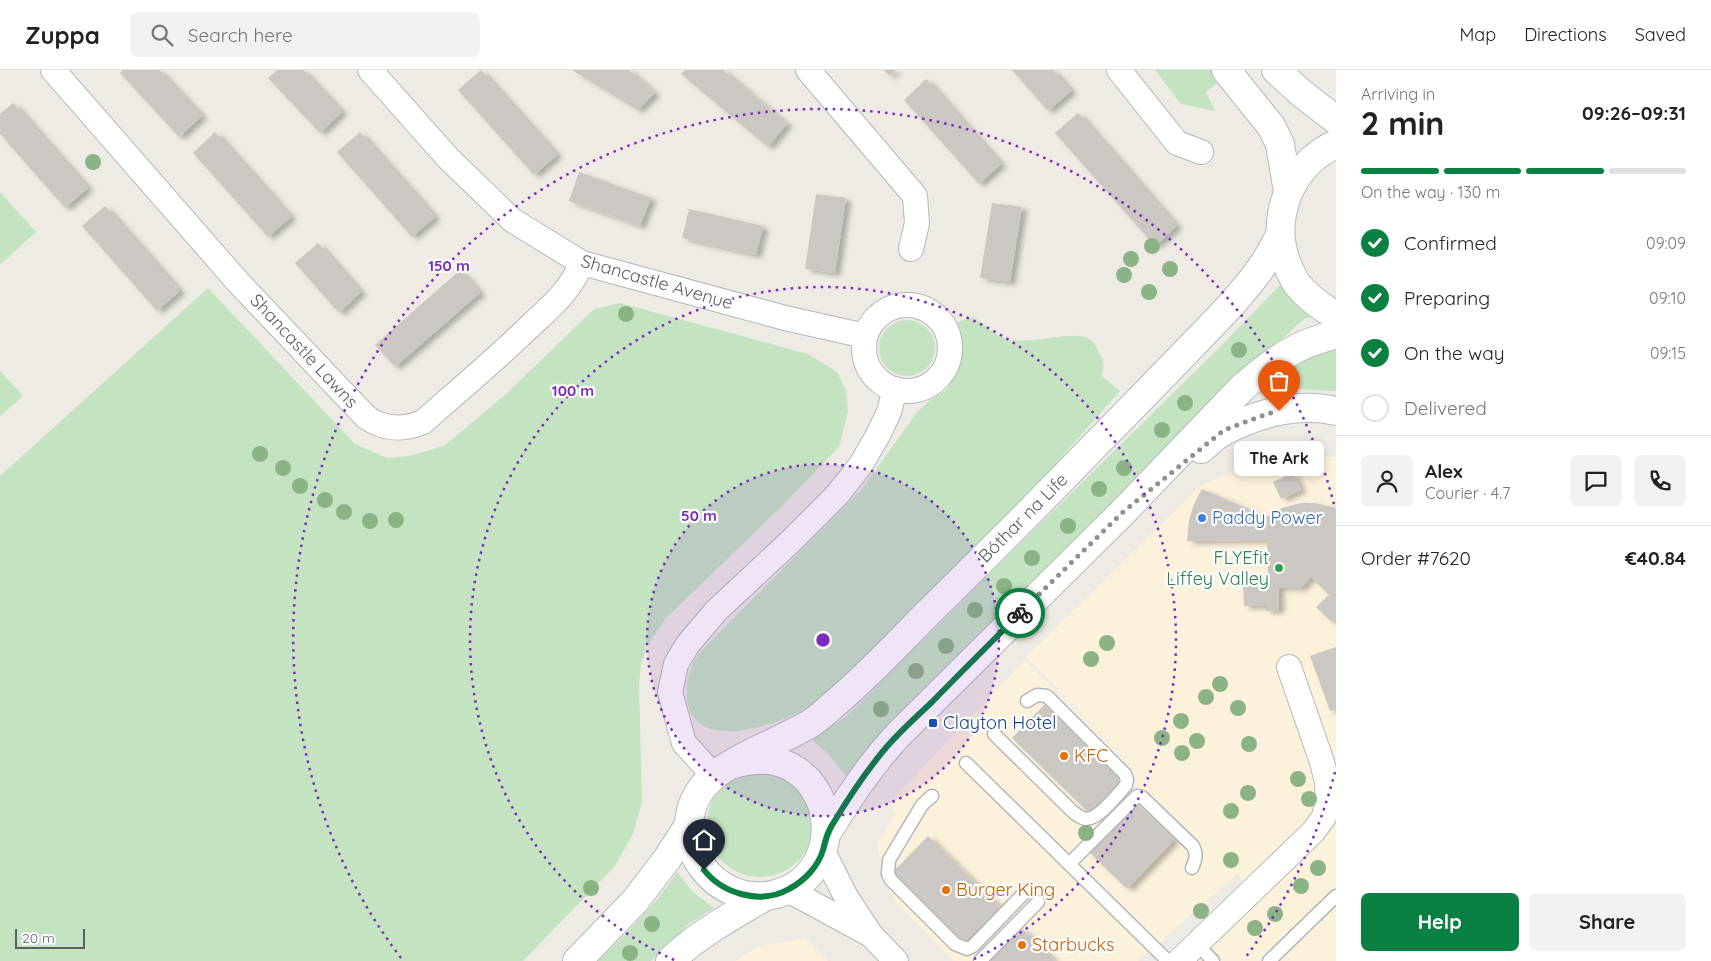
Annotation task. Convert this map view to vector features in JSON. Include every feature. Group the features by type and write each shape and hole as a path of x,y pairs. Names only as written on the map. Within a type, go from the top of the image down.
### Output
{"street":[{"name":"Shancastle Lawns","path":"53,70 238,282 366,418 376,424 387,427 412,427 423,422 512,344 564,294 582,263"},
{"name":"Shancastle Avenue","path":"370,70 448,158 512,220 582,263 792,320 865,336"},
{"path":"808,70 915,196 917,223 911,249"},
{"path":"1118,70 1177,143 1201,152"},
{"path":"1226,70 1272,126 1280,144 1288,192"},
{"path":"1276,70 1300,92 1336,120"},
{"path":"1336,144 1325,150 1301,170 1288,192 1281,216 1280,235 1285,260 1296,283 1314,302 1336,316"},
{"name":"Bóthar na Life","path":"777,893 746,896 726,890 710,878 698,862 691,844 689,825 692,806 700,790 723,770 808,726 854,687 1027,516 1232,304 1266,261 1280,235"},
{"path":"903,305 916,306 929,311 939,320 946,331 950,345 948,358 943,371 934,381 915,390 895,389 882,384 869,369 863,350 865,336 871,324 879,315 890,308 903,305"},
{"path":"670,961 692,941 714,925 803,880 815,867 824,842 851,794 884,750 1123,512 1257,375 1288,353 1306,344 1336,334"},
{"path":"895,389 889,412 878,437 860,466 837,495 716,612 688,644 676,664 670,692 684,743 723,770 756,759 775,761 793,769 808,781 819,797 826,816 824,842 846,898 871,935 896,961"},
{"path":"1123,512 1224,430 1267,414 1291,408 1316,407 1336,411"},
{"path":"1179,961 1313,832 1324,817 1328,802 1326,776 1289,667"},
{"name":"Bóthar na Life","path":"578,961 635,901 667,859 689,825"},
{"path":"777,893 871,935"}],"lane":[{"path":"994,734 1072,811 1082,818 1088,819 1096,816 1126,785 1125,774 1047,696 1037,694 1027,701"},
{"path":"966,763 1168,961"},
{"path":"932,796 922,805 889,860 888,874 891,880 916,906 956,944 967,949 973,946 1027,890"},
{"path":"1070,864 1137,796 1142,797 1193,846 1196,852 1196,860 1192,868"},
{"path":"1269,961 1336,896"},
{"path":"980,961 1038,902"},
{"path":"1197,944 1213,961"}],"shaded area":[{"path":"1290,456 1336,457 1336,961 1197,961 1252,890 1237,874 1138,961 953,961 897,903 885,884 877,843 895,815 891,801 1025,660 1163,798 1026,657 1201,485 1245,468 1254,470"},
{"path":"805,938 828,961 735,961 757,947"}],"green space":[{"path":"1155,70 1211,70 1220,81 1206,92 1215,111 1181,104"},
{"path":"0,192 36,232 0,265"},
{"path":"1283,279 1319,314 1304,319 1259,360 847,777 827,753 814,742 813,738 844,718 866,697 1218,349 1280,285"},
{"path":"208,288 355,444 387,458 409,456 444,446 506,394 594,309 620,303 808,354 837,372 846,390 848,411 839,447 781,507 666,618 647,646 641,665 639,685 642,801 633,834 615,866 523,961 0,961 0,476"},
{"path":"974,317 993,332 1006,339 1015,341 1062,336 1082,336 1089,339 1095,344 1101,357 1103,366 1102,376 1120,391 1020,504 834,687 816,702 800,712 783,719 765,726 745,730 726,731 709,728 696,720 688,705 687,684 692,665 699,653 861,490 918,411 930,400 946,390 960,365 963,347 957,322"},
{"path":"907,320 918,322 927,328 933,337 935,348 933,359 927,368 918,374 907,376 896,374 887,368 881,359 879,348 881,337 887,328 896,322"},
{"path":"1336,342 1336,391 1296,389 1265,394 1258,386 1269,375"},
{"path":"0,371 23,396 0,416"},
{"path":"760,771 780,775 798,786 809,804 813,824 809,844 798,862 780,873 760,877 740,873 722,862 711,844 707,824 711,804 722,786 740,775"},
{"path":"677,872 693,892 714,908 689,924 651,961 598,961 650,907"}],"building":[{"path":"123,70 159,70 202,116 179,137 120,73"},
{"path":"277,70 303,70 342,112 320,133 268,78"},
{"path":"481,70 557,155 534,175 458,90"},
{"path":"572,70 629,70 655,93 638,110"},
{"path":"685,70 723,70 787,124 768,147 681,74"},
{"path":"884,70 896,70 889,76"},
{"path":"1012,70 1053,70 1071,91 1048,111"},
{"path":"926,79 1001,164 979,184 904,100"},
{"path":"13,103 88,188 65,208 0,134 0,114"},
{"path":"1078,113 1177,226 1155,246 1055,133"},
{"path":"215,132 291,217 268,237 193,153"},
{"path":"360,132 435,217 412,237 337,152"},
{"path":"579,172 651,198 640,226 569,201"},
{"path":"816,194 846,198 835,273 805,269"},
{"path":"992,203 1022,207 1010,282 980,278"},
{"path":"105,206 180,291 157,311 82,226"},
{"path":"689,209 763,226 756,255 682,238"},
{"path":"318,243 361,292 339,313 295,263"},
{"path":"460,270 480,293 395,367 375,345"},
{"path":"1293,473 1301,490 1281,499 1273,482"},
{"path":"1202,489 1267,517 1282,508 1301,503 1315,503 1336,508 1336,618 1332,622 1316,607 1329,595 1311,577 1301,588 1279,587 1279,610 1266,611 1266,606 1244,606 1243,585 1251,586 1251,577 1268,576 1267,540 1187,541 1189,520 1194,504"},
{"path":"1336,647 1336,709 1330,711 1310,656"},
{"name":"KFC","path":"1045,704 1123,780 1090,814 1012,738"},
{"path":"1136,803 1174,840 1127,889 1089,852"},
{"name":"Burger King","path":"928,836 1000,907 963,944 892,873"},
{"name":"Starbucks","path":"1022,928 1055,961 989,961"}],"way so far":[{"path":"1020,613 1123,512 1224,430 1279,411"}],"place":[{"name":"The Ark","path":"1279,411"},
{"name":"Paddy Power","path":"1202,518"},
{"name":"FLYEfit Liffey Valley","path":"1279,568"},
{"name":"Clayton Hotel","path":"933,723"},
{"name":"KFC","path":"1064,756"},
{"name":"Burger King","path":"946,890"},
{"name":"Starbucks","path":"1022,945"}],"route":[{"path":"704,870 710,878 726,890 746,896 778,894 803,880 815,867 823,851 826,834 851,794 884,750 1020,613"}]}
